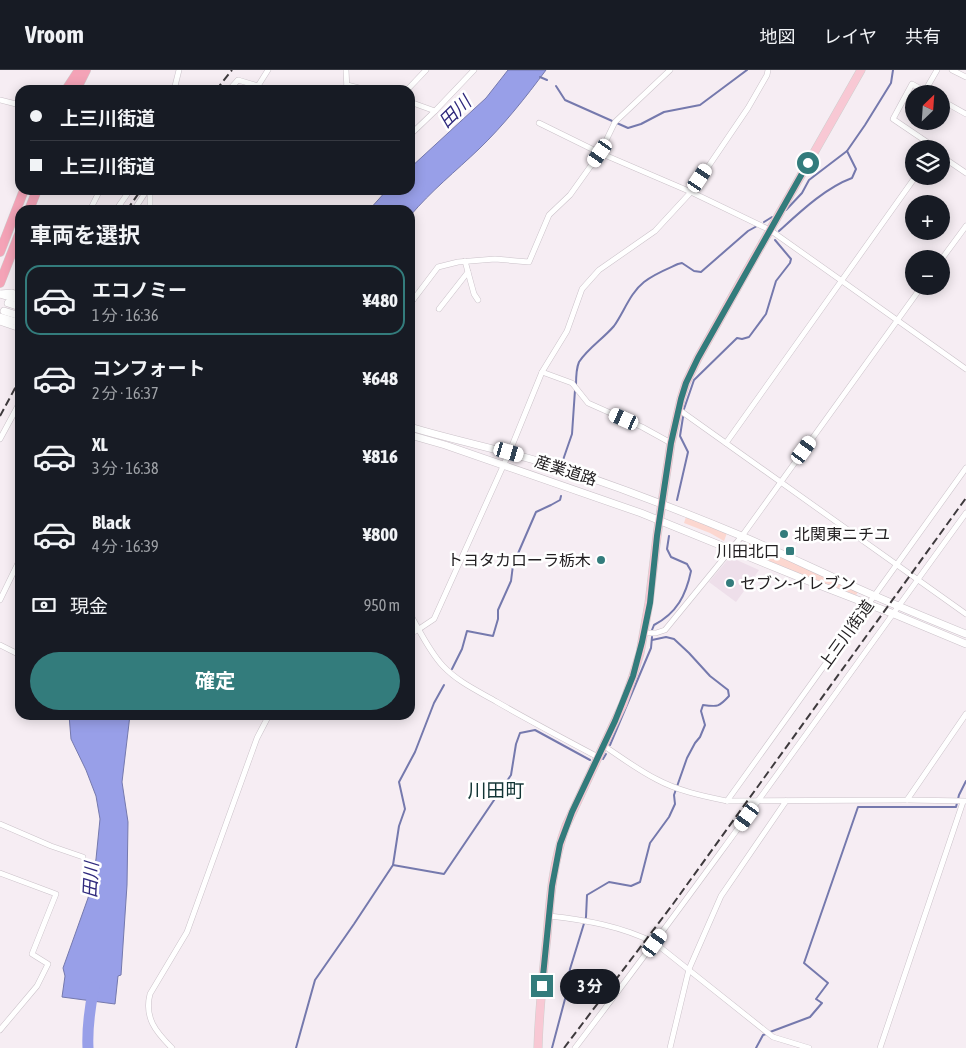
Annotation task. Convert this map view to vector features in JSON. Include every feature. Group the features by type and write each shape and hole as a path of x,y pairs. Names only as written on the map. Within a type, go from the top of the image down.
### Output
{"highway":[{"path":"67,85 72,70"},
{"path":"68,85 78,70"},
{"path":"78,85 86,70"},
{"path":"0,252 15,213"},
{"path":"0,283 15,245"}],"main road":[{"path":"538,1048 553,874 560,844 572,812 604,746 638,661 650,603 671,443 686,383 860,70"}],"street":[{"path":"176,85 180,70"},
{"path":"259,85 268,70"},
{"path":"346,70 347,85"},
{"path":"415,131 474,70"},
{"path":"415,297 438,267 465,261 495,259 529,262 549,214 570,195 600,153 616,122 670,70"},
{"path":"415,631 434,619 503,466 542,372 567,331 582,289 599,270 655,231 691,192 748,108 768,70"},
{"path":"931,85 937,70"},
{"path":"952,70 966,77"},
{"path":"411,85 423,71"},
{"path":"234,85 238,80 255,85"},
{"path":"905,96 892,119 905,128"},
{"path":"0,100 15,104"},
{"path":"415,104 435,111"},
{"path":"950,105 966,114"},
{"path":"539,123 600,153 691,192 770,230 966,369"},
{"path":"909,130 924,140"},
{"path":"950,162 966,173"},
{"path":"726,443 910,185"},
{"path":"948,250 966,226"},
{"path":"465,261 474,294 478,300"},
{"path":"439,309 468,272"},
{"path":"0,293 15,293"},
{"path":"0,293 15,298"},
{"path":"644,632 656,633 665,630 732,550 916,295"},
{"path":"8,303 15,305"},
{"path":"2,314 15,315"},
{"path":"2,314 15,320"},
{"path":"0,322 15,327"},
{"path":"542,372 572,383 588,402 642,427 671,443"},
{"path":"678,409 966,614"},
{"path":"0,439 15,411"},
{"name":"産業道路","path":"415,428 509,452 569,470 662,504 742,536 812,566 874,596 966,634"},
{"name":"産業道路","path":"415,436 445,445 660,520 966,644"},
{"name":"上三川街道","path":"727,800 966,468"},
{"path":"575,1048 759,801 966,513"},
{"path":"0,600 15,569"},
{"path":"415,622 437,659 449,672 468,686 598,757"},
{"path":"0,645 15,652"},
{"path":"907,800 966,714"},
{"path":"172,1048 150,1020 148,1003 150,994 187,932 257,738 266,720"},
{"path":"604,746 670,786 702,796 727,800 907,800 965,802 880,1048"},
{"path":"670,1048 689,969 721,896 786,801"},
{"path":"0,824 51,846 83,857"},
{"path":"0,873 56,894 32,954 48,964 36,986 0,1030"},
{"path":"549,916 606,925 638,935 655,943 773,1037 809,1048"}],"shaded area":[{"path":"686,517 727,533 724,541 710,533 684,523"},
{"path":"749,543 858,592 856,595 745,551"},
{"path":"730,557 759,570 736,602 709,582"}],"water":[{"path":"508,70 546,70 497,131 415,210 415,205 374,205 382,195 415,195 415,163 486,98"},
{"path":"69,720 129,720 122,782 128,822 127,885 121,975 118,976 115,1004 62,997 65,976 63,968 88,898 96,859 100,819 96,796 71,739"}],"waterway":[{"path":"556,86 565,100 628,128 641,124 664,112 700,105 747,70"},
{"path":"786,210 802,193 809,180 847,151 891,83 893,70"},
{"path":"540,77 547,80"},
{"path":"779,231 823,194 852,178 856,169 847,151"},
{"path":"764,222 772,217"},
{"path":"576,385 579,362 614,326 639,286 661,272 682,263 694,271 701,272 748,231 757,226"},
{"path":"684,409 694,380 737,338 749,337 766,314 776,281 791,259 775,240"},
{"path":"563,460 572,434 575,390"},
{"path":"677,500 688,452 680,436 683,417"},
{"path":"452,669 462,649 467,631 493,636 498,619 498,610 511,581 513,565 536,512 560,500 561,496"},
{"path":"652,630 654,625 669,615 679,602 691,571 687,564 671,557 667,549 669,536"},
{"path":"610,745 651,648 652,637"},
{"path":"552,1048 565,999 570,969 586,917 587,895 609,882 631,886 640,882 650,843 669,817 675,804 674,795 687,758 705,725 701,711 703,705 718,705 729,696 728,690 710,676 674,639 666,637 652,640"},
{"path":"393,865 399,826 405,809 399,782 415,752 434,703 444,685"},
{"path":"296,1048 315,980 393,865 444,874 511,775 516,744 520,733 535,730 590,760"},
{"path":"603,759 606,754"},
{"path":"770,1032 810,1017 822,1003 816,999 828,983 804,963 858,807 956,807 959,795 966,781"},
{"name":"田川","path":"88,1048 89,1018 94,987"},
{"path":"756,1048 763,1035 766,1034"}],"railway":[{"path":"220,85 232,70"},
{"path":"130,205 138,195"},
{"path":"0,416 15,388"},
{"path":"564,1048 673,904 966,498"}],"place":[{"name":"北関東ニチユ","path":"784,534"},
{"name":"川田北口","path":"790,551"},
{"name":"トヨタカローラ栃木","path":"601,560"},
{"name":"セブン-イレブン","path":"730,583"}],"district":[{"name":"川田町","path":"496,790"}],"route":[{"path":"542,986 555,864 563,833 628,690 642,642 650,603 657,536 671,443 686,383 698,358 808,163"}]}
